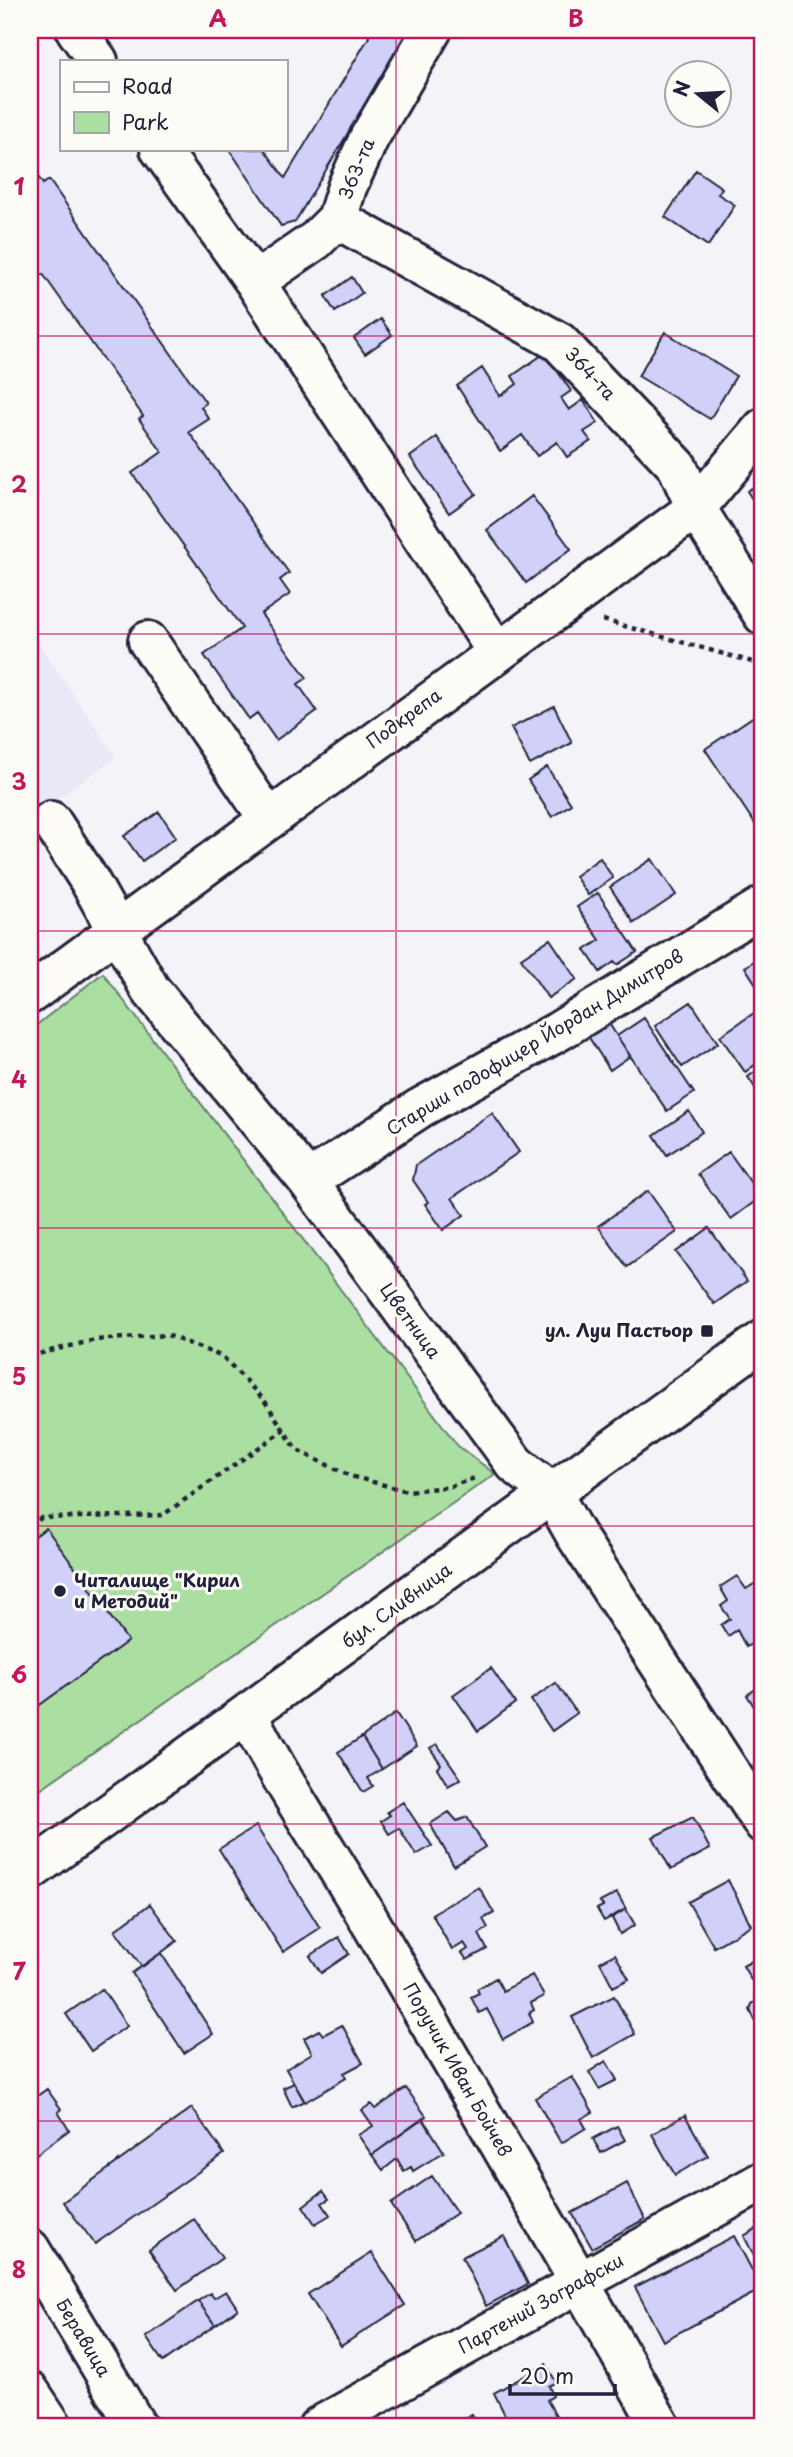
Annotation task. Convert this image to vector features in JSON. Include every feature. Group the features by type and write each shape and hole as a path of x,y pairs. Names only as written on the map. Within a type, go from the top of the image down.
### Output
{"street":[{"path":"76,30 98,60"},
{"name":"363-та","path":"255,282 316,240 337,219 347,187 369,138 432,30"},
{"path":"161,150 255,282 497,652"},
{"name":"364-та","path":"337,219 559,342 677,466 696,508 763,615"},
{"name":"Подкрепа","path":"30,995 268,818 696,508 763,428"},
{"path":"148,641 268,818"},
{"name":"Цветница","path":"51,821 89,880 150,989 308,1181 515,1464 552,1493 575,1534 761,1813"},
{"name":"Старши подофицер Йордан Димитров","path":"308,1181 420,1108 559,1031 763,906"},
{"name":"бул. Сливница","path":"30,1871 763,1340"},
{"name":"Поручик Иван Бойчев","path":"248,1715 265,1749 365,1912 581,2283 661,2427"},
{"name":"Партений Зографски","path":"318,2427 763,2181"},
{"name":"Беравица","path":"30,2249 137,2427"},
{"path":"30,2392 53,2427"}],"path":[{"path":"559,607 763,665"},
{"path":"30,1356 95,1340 167,1335 223,1357 264,1400 297,1450 350,1476 407,1491 449,1487 515,1464"},
{"path":"30,1526 41,1518 163,1515 284,1430"}],"shaded area":[{"path":"30,631 116,757 30,818"}],"green space":[{"path":"103,973 458,1446 495,1474 30,1796 30,1030"}],"building":[{"path":"366,30 401,30 404,39 295,222 281,226 230,150 265,150 285,178 369,37"},
{"path":"33,169 43,184 49,180 206,403 201,407 209,419 189,432 289,573 280,580 290,594 261,614 307,678 298,684 317,711 276,740 257,713 249,719 204,655 242,628 132,473 162,452 139,419 143,416 43,274 37,278 30,268 30,171"},
{"path":"696,170 722,188 718,194 735,205 708,246 665,217"},
{"path":"352,277 362,293 335,312 325,296"},
{"path":"381,319 392,335 365,354 354,338"},
{"path":"665,332 736,376 710,419 638,376"},
{"path":"545,353 571,391 561,398 569,410 583,400 598,423 584,432 591,441 567,457 557,442 537,456 522,435 500,451 457,386 482,368 500,396 517,384 512,376"},
{"path":"437,437 476,494 449,513 410,457"},
{"path":"763,481 763,516 747,491"},
{"path":"532,496 571,549 526,583 487,530"},
{"path":"554,706 572,743 530,765 511,728"},
{"path":"763,710 763,819 755,824 705,749"},
{"path":"547,767 571,804 552,817 528,780"},
{"path":"159,812 176,837 142,861 124,836"},
{"path":"600,858 613,878 588,895 575,876"},
{"path":"652,859 676,895 634,923 610,887"},
{"path":"598,893 637,952 617,965 614,962 600,972 585,950 600,940 577,907"},
{"path":"550,939 577,979 548,998 521,958"},
{"path":"763,955 763,995 745,967"},
{"path":"691,1002 718,1043 682,1067 655,1026"},
{"path":"763,1007 763,1059 745,1072 720,1036"},
{"path":"644,1018 694,1093 667,1111 617,1036"},
{"path":"608,1022 630,1056 610,1070 588,1036"},
{"path":"763,1066 763,1100 748,1077"},
{"path":"689,1111 702,1132 667,1155 654,1135"},
{"path":"492,1113 519,1152 452,1198 464,1215 443,1230 413,1180 416,1165"},
{"path":"729,1152 761,1197 731,1219 698,1174"},
{"path":"648,1191 677,1232 627,1267 598,1226"},
{"path":"709,1228 747,1281 714,1304 676,1252"},
{"name":"Читалище \"Кирил и Методий\"","path":"46,1528 128,1641 30,1712 30,1540"},
{"path":"737,1576 746,1589 756,1583 763,1595 763,1637 746,1647 737,1630 728,1636 721,1625 730,1619 721,1606 728,1601 720,1587"},
{"path":"491,1668 515,1703 478,1731 453,1695"},
{"path":"556,1683 577,1713 552,1731 531,1700"},
{"path":"763,1684 763,1721 747,1695"},
{"path":"396,1713 417,1746 382,1769 362,1737"},
{"path":"362,1737 382,1769 368,1778 373,1786 363,1792 338,1752"},
{"path":"437,1744 461,1779 448,1786 437,1768 441,1764 430,1748"},
{"path":"763,1759 763,1778 762,1779 754,1765"},
{"path":"403,1802 432,1846 416,1855 399,1828 389,1834 381,1821 390,1815 387,1812"},
{"path":"449,1812 457,1821 467,1817 485,1847 454,1866 430,1824"},
{"path":"693,1817 710,1849 671,1870 653,1837"},
{"path":"256,1826 320,1928 283,1952 219,1849"},
{"path":"728,1880 751,1925 714,1947 688,1902"},
{"path":"479,1887 494,1913 483,1919 488,1928 479,1934 487,1949 467,1960 462,1953 468,1949 464,1943 452,1950 432,1914"},
{"path":"617,1893 626,1909 604,1921 597,1909 603,1906 600,1902"},
{"path":"150,1904 177,1941 142,1967 115,1930"},
{"path":"626,1909 635,1925 620,1934 612,1918"},
{"path":"339,1937 349,1954 321,1973 310,1956"},
{"path":"161,1953 213,2034 184,2053 132,1973"},
{"path":"615,1954 629,1979 613,1987 600,1962"},
{"path":"763,1955 763,1974 751,1980 743,1966"},
{"path":"532,1975 544,1996 531,2003 534,2010 529,2013 533,2022 503,2039 487,2009 479,2013 471,1997 479,1993 477,1989 496,1978 503,1991"},
{"path":"102,1989 127,2026 91,2051 66,2014"},
{"path":"614,1996 635,2034 593,2058 572,2017"},
{"path":"763,1997 763,2036 750,2010 752,2004"},
{"path":"342,2025 363,2063 344,2073 346,2078 305,2102 286,2069 312,2053 304,2038 319,2030 323,2035"},
{"path":"606,2061 617,2080 599,2089 589,2072"},
{"path":"572,2077 593,2112 581,2119 586,2128 561,2143 535,2098"},
{"path":"294,2083 304,2101 292,2107 283,2088"},
{"path":"763,2086 763,2104 756,2091"},
{"path":"406,2088 426,2116 372,2155 358,2135 373,2126 362,2110 371,2104 375,2109"},
{"path":"47,2089 61,2109 58,2112 69,2130 35,2155 30,2147 30,2101"},
{"path":"192,2108 224,2154 95,2244 63,2202"},
{"path":"685,2115 708,2156 675,2175 652,2134"},
{"path":"423,2119 444,2152 413,2171 411,2167 404,2171 397,2159 383,2170 372,2155"},
{"path":"617,2126 625,2140 601,2153 593,2139"},
{"path":"432,2176 457,2213 416,2241 391,2204"},
{"path":"627,2183 645,2219 592,2248 572,2213"},
{"path":"323,2191 329,2199 322,2203 330,2215 315,2224 303,2206"},
{"path":"194,2219 222,2258 177,2290 149,2250"},
{"path":"763,2220 763,2274 744,2236 759,2227 757,2223"},
{"path":"504,2236 528,2284 486,2306 462,2257"},
{"path":"734,2236 762,2289 663,2341 635,2287"},
{"path":"372,2253 405,2305 341,2346 308,2294"},
{"path":"226,2291 238,2309 215,2325 198,2301 210,2293 214,2298"},
{"path":"198,2301 215,2325 163,2362 146,2337"},
{"path":"546,2364 556,2382 549,2386 553,2396 547,2400 558,2419 544,2427 511,2427 494,2393"},
{"path":"472,2414 479,2427 450,2427"}],"place":[{"name":"ул. Луи Пастьор","path":"707,1331"},
{"name":"Читалище \"Кирил и Методий\"","path":"60,1591"}]}
